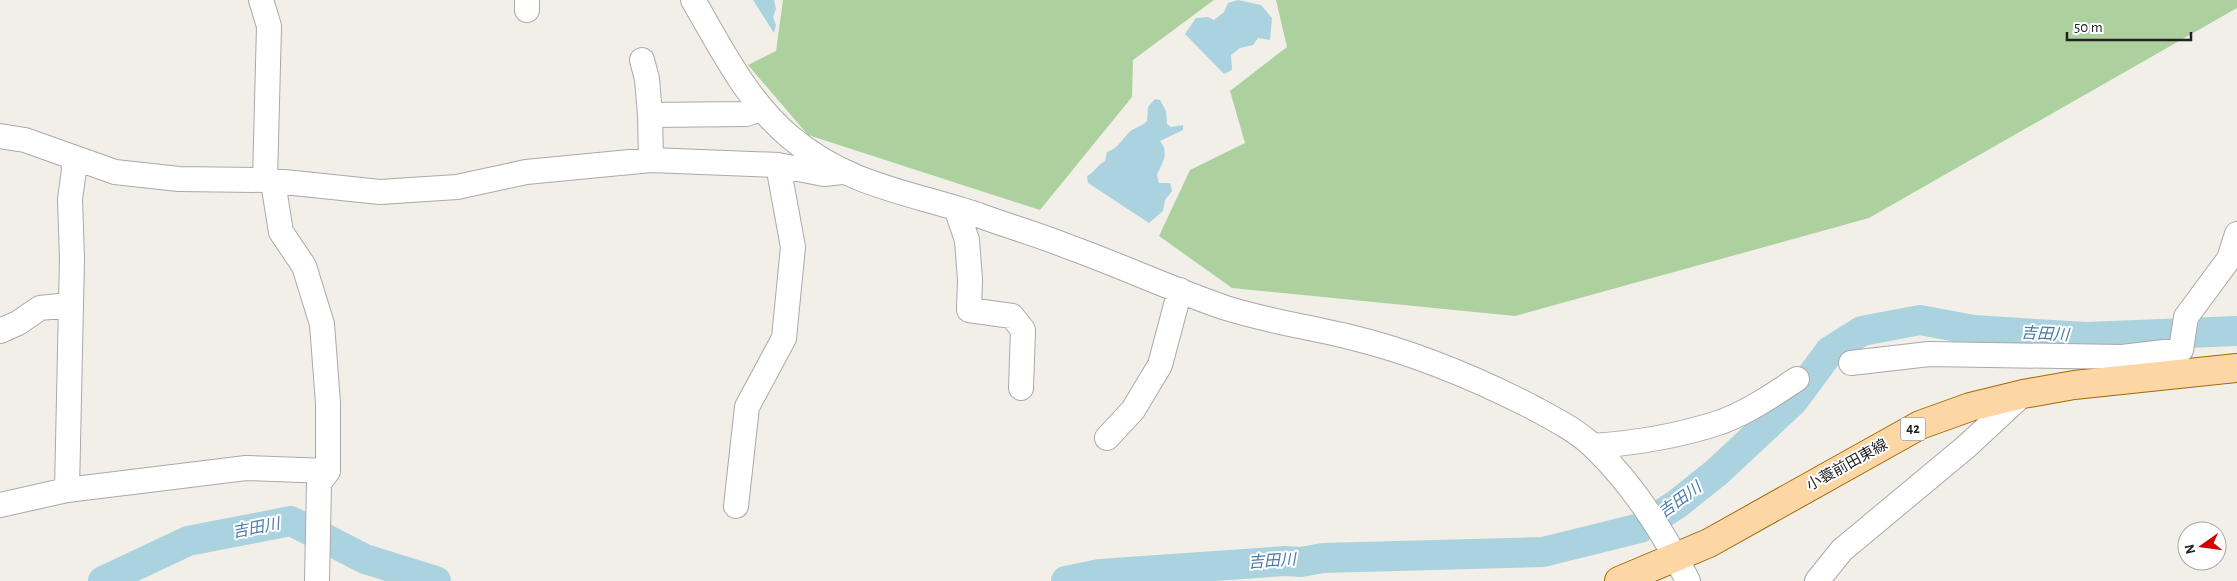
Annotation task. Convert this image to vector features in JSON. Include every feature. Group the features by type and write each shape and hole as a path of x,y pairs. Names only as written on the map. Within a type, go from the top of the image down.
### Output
{"main road":[{"name":"小蓑前田東線","path":"1618,581 1682,569 1709,543 1920,425 1970,407 2022,394 2074,385 2122,369 2237,368"}],"street":[{"path":"261,0 268,26 269,181 281,232 304,266 322,324 328,403 328,471 319,484 317,573"},
{"path":"693,0 730,65 761,109 791,138 842,172 878,186 956,208 1066,246 1227,308 1351,337 1435,363 1504,393 1560,422 1593,446 1631,489 1658,527 1682,569"},
{"path":"642,60 647,79 651,160"},
{"path":"650,116 746,114 761,109"},
{"path":"0,136 24,140 116,172 179,179 269,181 380,192 457,187 526,172 651,160 778,165 824,174 842,172"},
{"path":"66,490 69,305 72,258 70,199 73,158"},
{"path":"736,506 747,408 784,338 793,246 778,165"},
{"path":"956,208 967,240 970,280 969,310 1012,316 1023,330 1021,388"},
{"path":"1851,363 1929,354 2122,369 2181,350 2186,317 2229,258 2237,234"},
{"path":"1108,438 1133,410 1160,365 1180,290"},
{"path":"0,331 18,323 40,308 69,305"},
{"path":"1593,446 1659,439 1722,422 1758,405 1797,379"},
{"path":"1817,581 1842,550 1967,446 2022,394"},
{"path":"0,505 66,490 246,468 328,471"}],"green space":[{"path":"783,0 1214,0 1133,60 1132,97 1040,210 808,135 748,65 776,51"},
{"path":"1276,0 2237,0 2237,8 1869,218 1515,316 1232,288 1159,236 1190,170 1245,143 1230,91 1287,47"}],"water":[{"path":"753,0 774,0 776,9 773,17 776,25 774,33"},
{"path":"1238,0 1261,5 1272,18 1270,40 1258,38 1253,45 1240,48 1231,55 1232,70 1224,74 1185,34 1196,18 1208,17 1214,20 1224,12 1228,3"},
{"path":"1155,99 1160,100 1166,111 1167,124 1171,127 1183,125 1183,130 1160,141 1165,154 1157,175 1159,183 1170,183 1172,191 1165,200 1163,211 1149,223 1088,183 1087,176 1105,161 1107,152 1118,145 1132,130 1147,121 1148,107"}],"waterway":[{"name":"吉田川","path":"1066,581 1100,574 1285,561 1301,562 1323,558 1543,552 1640,528 1677,504 1717,472 1793,401 1830,351 1862,331 1920,320 1973,330 2086,337 2237,331"},
{"name":"吉田川","path":"103,581 188,541 291,521 365,559 436,581"}]}
